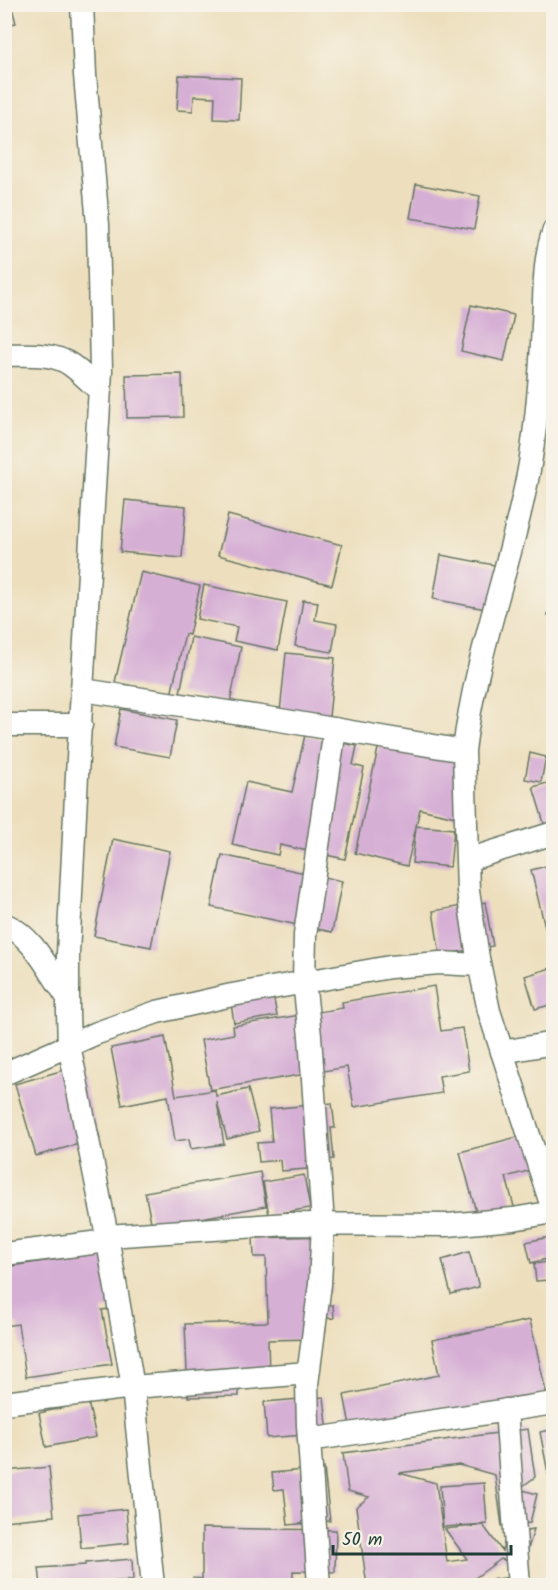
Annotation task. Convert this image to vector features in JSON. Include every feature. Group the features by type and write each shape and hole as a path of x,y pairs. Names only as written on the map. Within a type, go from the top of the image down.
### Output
{"street":[{"path":"82,4 85,75 98,225 100,391 68,954 69,1045 108,1239 133,1387 153,1586"},
{"path":"4,1254 108,1239 230,1226 448,1225 513,1219 553,1212 489,1011 479,965 468,891 464,752 473,695 505,574 530,462 542,336 546,263 548,246 554,230"},
{"path":"4,355 46,356 63,361 70,364 100,391"},
{"path":"83,690 335,729 464,752"},
{"path":"4,725 81,725"},
{"path":"320,1586 309,1440 308,1373 318,1303 323,1224 304,981 304,935 335,729"},
{"path":"467,860 554,833"},
{"path":"4,924 18,931 31,943 68,998"},
{"path":"4,1074 69,1045 157,1012 232,994 415,964 479,965"},
{"path":"502,1052 554,1043"},
{"path":"4,1403 133,1387 308,1373"},
{"path":"309,1440 554,1403"},
{"path":"506,1410 519,1586"}],"building":[{"path":"4,4 11,4 16,23 4,26"},
{"path":"179,75 241,78 239,120 214,119 215,97 194,96 193,111 177,110"},
{"path":"416,184 480,196 474,229 410,218"},
{"path":"471,305 514,315 504,361 461,351"},
{"path":"182,374 183,417 127,418 126,375"},
{"path":"125,500 186,506 182,558 120,552"},
{"path":"228,515 342,545 332,585 218,555"},
{"path":"441,555 505,567 496,611 433,599"},
{"path":"141,572 200,586 189,635 185,634 171,695 115,682"},
{"path":"204,585 287,602 278,650 234,641 237,627 197,619"},
{"path":"303,600 318,602 315,620 337,624 332,652 295,646"},
{"path":"554,607 554,621 547,614"},
{"path":"191,637 241,647 230,703 180,693"},
{"path":"286,653 335,658 329,717 280,712"},
{"path":"121,709 177,720 170,757 114,747"},
{"path":"305,735 357,746 353,765 364,768 345,859 280,845 278,855 232,845 246,782 292,792"},
{"path":"379,744 472,765 460,818 420,809 416,826 454,829 450,867 412,863 416,827 407,866 355,853"},
{"path":"530,753 546,757 541,782 525,779"},
{"path":"554,781 554,835 548,836 533,787"},
{"path":"113,839 170,851 151,947 94,936"},
{"path":"222,855 342,881 332,932 211,907"},
{"path":"554,864 554,929 546,931 531,870"},
{"path":"485,902 493,946 440,955 433,911"},
{"path":"554,967 554,1004 535,1009 525,976"},
{"path":"434,986 441,1031 462,1028 469,1071 439,1076 442,1093 354,1107 347,1067 210,1090 201,1040 234,1034 233,1026 343,1008 342,1002"},
{"path":"272,989 277,1016 234,1023 230,997"},
{"path":"165,1037 176,1096 215,1090 216,1096 248,1089 259,1131 227,1139 217,1102 224,1144 191,1149 189,1139 175,1141 168,1096 122,1105 111,1048"},
{"path":"78,1066 100,1138 36,1156 15,1084"},
{"path":"332,1103 335,1128 331,1128 334,1159 306,1161 307,1169 281,1171 280,1160 259,1162 257,1143 272,1142 269,1109"},
{"path":"536,1132 546,1166 506,1177 516,1214 479,1223 460,1152"},
{"path":"260,1172 266,1206 152,1227 145,1192"},
{"path":"304,1175 310,1208 269,1215 263,1182"},
{"path":"329,1236 331,1291 313,1292 313,1305 333,1305 334,1318 315,1319 316,1339 268,1340 269,1375 239,1375 239,1396 188,1397 185,1324 268,1322 266,1257 254,1257 253,1238"},
{"path":"554,1236 554,1278 552,1279 547,1259 531,1263 526,1242"},
{"path":"107,1252 116,1308 102,1310 112,1364 26,1377 18,1324 4,1326 4,1267"},
{"path":"469,1252 479,1287 451,1294 442,1260"},
{"path":"547,1262 549,1280 536,1281 534,1264"},
{"path":"530,1320 548,1401 352,1435 344,1395 439,1375 432,1340"},
{"path":"324,1397 328,1433 267,1438 264,1402"},
{"path":"88,1402 96,1437 46,1447 39,1413"},
{"path":"528,1429 535,1477 519,1489 537,1494 530,1523 502,1526 495,1475 459,1465 399,1473 436,1483 447,1562 467,1559 445,1529 483,1525 502,1551 507,1533 534,1529 523,1566 501,1559 468,1583 526,1575 526,1586 367,1586 356,1507 369,1497 348,1491 343,1453"},
{"path":"554,1429 554,1493 552,1493 540,1432"},
{"path":"49,1467 54,1516 4,1521 4,1471"},
{"path":"324,1468 330,1521 288,1525 284,1489 274,1490 272,1473"},
{"path":"484,1483 487,1524 443,1527 440,1486"},
{"path":"126,1509 129,1543 81,1548 78,1514"},
{"path":"202,1528 336,1530 335,1572 293,1571 293,1586 193,1586 193,1578 202,1579"},
{"path":"132,1559 133,1580 86,1584 86,1586 41,1586 39,1568"}]}
